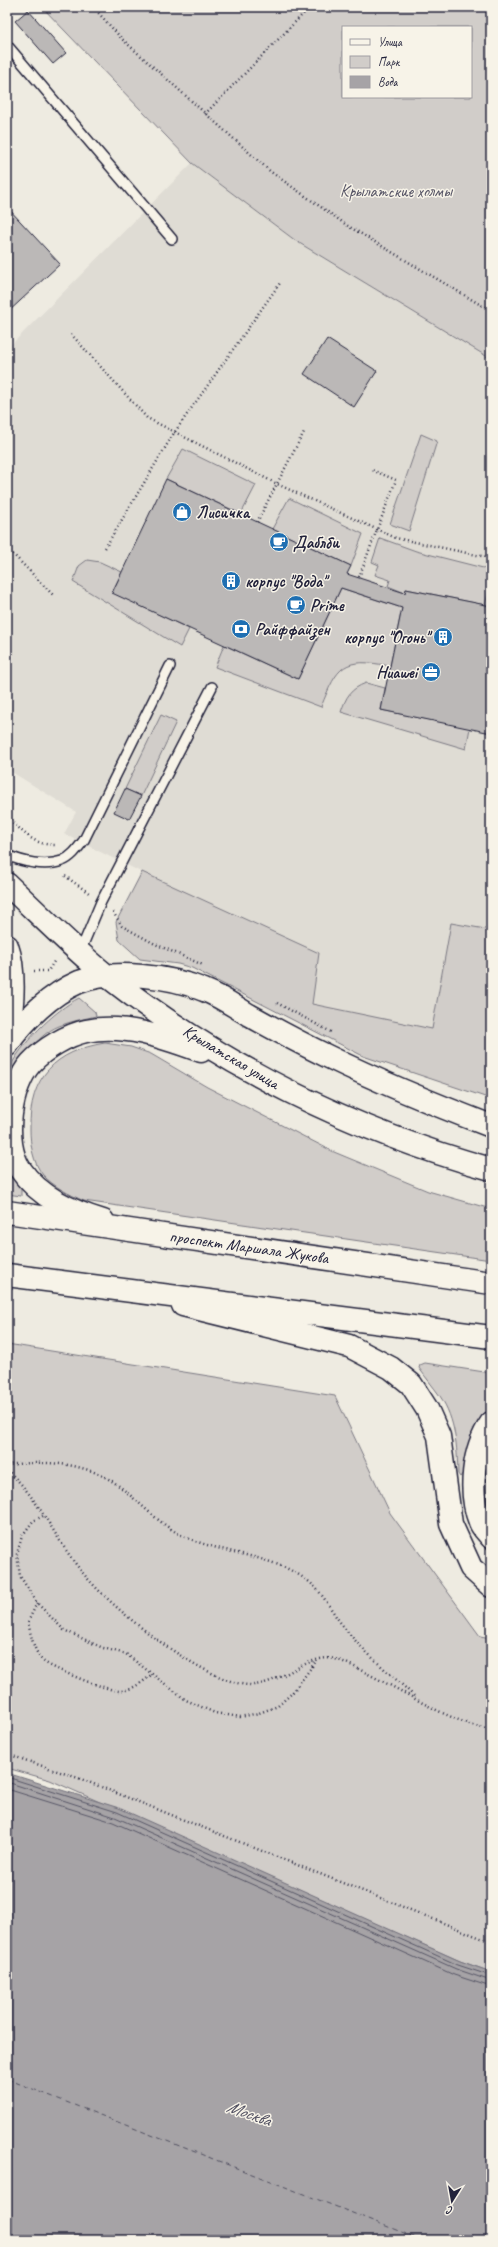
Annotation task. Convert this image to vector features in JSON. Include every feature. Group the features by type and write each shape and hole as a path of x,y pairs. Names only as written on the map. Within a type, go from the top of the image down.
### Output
{"main road":[{"name":"Крылатская улица","path":"7,884 106,976 145,1004 231,1061 304,1099 378,1131 491,1169"},
{"path":"7,946 11,971 12,1006 7,1031"},
{"path":"7,1045 16,1031 33,1014 59,993 80,982 106,976 150,976 204,990 288,1037 358,1072 491,1126"},
{"path":"129,1229 81,1214 49,1198 32,1184 19,1168 10,1148 10,1124 13,1103 18,1086 30,1064 66,1039 85,1031 104,1029 131,1031 161,1037 231,1061"},
{"name":"проспект Маршала Жукова","path":"7,1212 491,1283"},
{"path":"7,1275 133,1293 491,1337"},
{"path":"133,1293 349,1346 391,1368 406,1380 427,1409 439,1436 450,1524 471,1568 491,1586"},
{"path":"491,1423 484,1434 476,1463 473,1491 480,1523 491,1537"}],"lane":[{"path":"7,45 172,239"},
{"path":"7,855 19,861 41,863 62,861 74,853 84,840 170,666"},
{"path":"80,952 101,902 212,687"}],"path":[{"path":"93,7 122,39 271,172 342,221 491,311"},
{"path":"205,114 310,7"},
{"path":"105,548 174,433 280,283"},
{"path":"71,334 147,418 174,433 277,484 396,538 491,558"},
{"path":"257,522 304,432"},
{"path":"359,577 396,480 372,470"},
{"path":"7,548 53,595"},
{"path":"7,817 34,841 43,845 58,845 65,877 115,913 122,926 155,944 205,966"},
{"path":"276,1003 332,1032"},
{"path":"7,1465 34,1462 66,1464 92,1471 110,1478 158,1519 180,1534 212,1546 292,1569 310,1582 356,1641 416,1698"},
{"path":"7,1470 21,1482 82,1572 112,1603 148,1633 217,1675 240,1684 251,1686 264,1685 318,1659 333,1659 350,1664 416,1698 441,1713 472,1726 491,1730"},
{"path":"43,1516 33,1521 22,1536 17,1554 20,1576 37,1603 64,1630 103,1648 126,1654 141,1664 151,1675 186,1700 215,1713 240,1717 259,1713 278,1706 292,1693 318,1659"},
{"path":"37,1603 28,1622 34,1647 43,1661 102,1688 121,1691 140,1684 151,1675"},
{"path":"7,1754 81,1779 491,1942"}],"shaded area":[{"path":"192,163 296,241 491,359 491,1099 363,1056 192,968 178,964 140,959 119,940 116,922 141,872 64,834 76,812 7,769 7,349"}],"green space":[{"name":"Крылатские холмы","path":"42,7 491,7 491,359 296,241 192,163"},
{"path":"421,434 437,441 409,531 390,524"},
{"path":"183,449 256,485 241,514 166,479"},
{"path":"289,498 363,534 351,566 272,529"},
{"path":"380,538 416,551 491,570 491,582 485,605 406,589 405,593 388,586 390,580 375,575 379,565 372,562"},
{"path":"87,560 100,562 122,572 112,592 189,629 180,647 73,582 79,566"},
{"path":"341,588 402,608 390,666 374,663 362,663 344,667 332,682 321,707 215,667 224,645 298,679"},
{"path":"366,683 385,688 381,710 470,728 466,749 341,712 349,694 356,688"},
{"path":"161,715 176,722 141,796 125,789"},
{"path":"142,872 319,953 312,1004 432,1029 451,923 491,930 491,1099 363,1056 192,968 178,964 140,959 119,940 116,922"},
{"path":"79,998 95,1012 96,1016 59,1026 42,1037 28,1052 7,1087 8,1072 20,1051 38,1030 59,1011"},
{"path":"105,1043 131,1047 151,1054 207,1087 334,1152 428,1191 491,1209 491,1260 84,1201 62,1190 43,1175 34,1159 31,1147 30,1129 34,1095 40,1081 48,1070 59,1060 72,1052"},
{"path":"7,1169 21,1189 21,1196 7,1194"},
{"path":"7,1344 335,1396 390,1513 480,1636 491,1638 491,1972 460,1961 50,1780 7,1768"},
{"path":"425,1363 491,1373 491,1406 479,1424 463,1473 460,1477 458,1474 455,1434 452,1424 440,1396 419,1368 420,1365"}],"water":[{"name":"Москва","path":"7,1773 119,1808 460,1961 491,1972 491,2240 7,2240"}],"building":[{"path":"28,10 66,53 53,64 15,21"},
{"path":"7,207 60,264 7,313"},
{"path":"327,339 377,371 354,407 304,374"},
{"name":"корпус \"Вода\"","path":"166,479 351,566 347,574 405,593 406,589 491,606 491,733 381,710 402,608 341,588 298,679 112,593"},
{"path":"125,789 141,796 129,819 114,812"}],"ferry route":[{"path":"7,2079 422,2240"}],"place":[{"name":"Лисичка","path":"182,512"},
{"name":"Даблби","path":"279,542"},
{"name":"корпус \"Вода\"","path":"231,581"},
{"name":"Prime","path":"296,605"},
{"name":"Райффайзен","path":"241,629"},
{"name":"корпус \"Огонь\"","path":"443,637"},
{"name":"Huawei","path":"431,672"}]}
